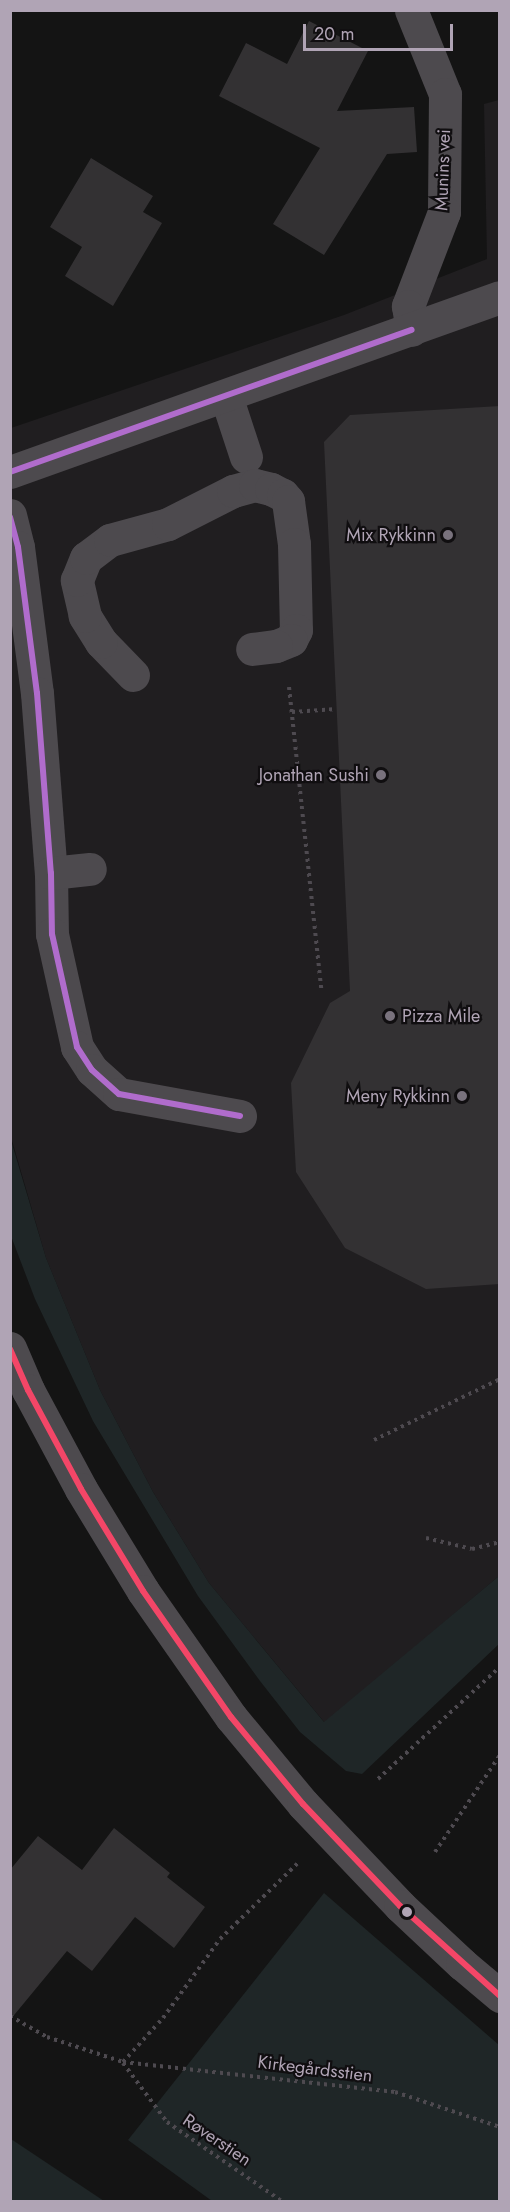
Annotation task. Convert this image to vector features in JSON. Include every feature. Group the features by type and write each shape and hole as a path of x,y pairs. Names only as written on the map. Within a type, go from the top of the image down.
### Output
{"street":[{"name":"Munins vei","path":"411,10 445,94 444,212 408,306 412,330"},
{"path":"10,472 500,297"},
{"path":"226,396 246,457"},
{"path":"133,675 101,642 85,616 77,580 86,558 110,540 161,527 233,491 255,485 271,489 283,495 288,501 294,544 296,630 291,639 268,646"},
{"path":"10,515 18,547 37,693 51,873 52,934 77,1047 92,1070 119,1094 240,1116"},
{"path":"51,873 90,869"},
{"path":"10,1348 28,1390 81,1489 143,1591 231,1717 303,1804 392,1898 462,1964 500,1996"}],"path":[{"path":"268,646 292,712 321,988"},
{"path":"292,712 337,709"},
{"path":"374,1440 500,1379"},
{"path":"426,1538 472,1549 500,1542"},
{"path":"378,1779 500,1667"},
{"path":"435,1852 500,1755"},
{"path":"123,2062 163,2018 220,1938 300,1861"},
{"name":"Kirkegårdsstien","path":"10,2016 47,2037 123,2062 395,2092 500,2127"},
{"name":"Røverstien","path":"123,2062 167,2122 283,2202"}],"shaded area":[{"path":"499,100 499,1576 325,1723 209,1583 153,1492 100,1390 46,1258 11,1137 11,428 344,315 487,259 484,104"},
{"path":"10,1137 46,1258 100,1390 153,1492 209,1583 324,1722 499,1576 499,1644 362,1774 346,1771 300,1732 260,1681 198,1596 93,1421 35,1299 11,1236"},
{"path":"324,1893 499,2045 499,2201 212,2201 128,2140"},
{"path":"11,2139 104,2201 11,2201"}],"building":[{"path":"309,21 368,51 337,111 414,107 417,152 387,154 324,255 273,224 320,148 219,96 246,43 287,64"},
{"path":"91,158 153,196 143,212 162,223 113,306 65,276 82,247 50,227"},
{"path":"500,406 500,1284 426,1289 345,1248 296,1172 291,1083 330,1003 350,991 324,442 350,415"},
{"path":"114,1828 170,1873 167,1877 205,1907 174,1948 135,1917 92,1971 67,1951 10,2020 10,1870 38,1836 82,1870"}],"transit line":[{"path":"10,472 412,330"},
{"path":"10,517 18,547 37,693 51,873 52,934 77,1047 92,1070 119,1094 240,1116"},
{"path":"10,1349 28,1390 81,1489 143,1591 231,1717 303,1804 400,1906 500,1996"}],"place":[{"name":"Mix Rykkinn","path":"448,535"},
{"name":"Jonathan Sushi","path":"381,775"},
{"name":"Pizza Mile","path":"390,1016"},
{"name":"Meny Rykkinn","path":"462,1096"}]}
